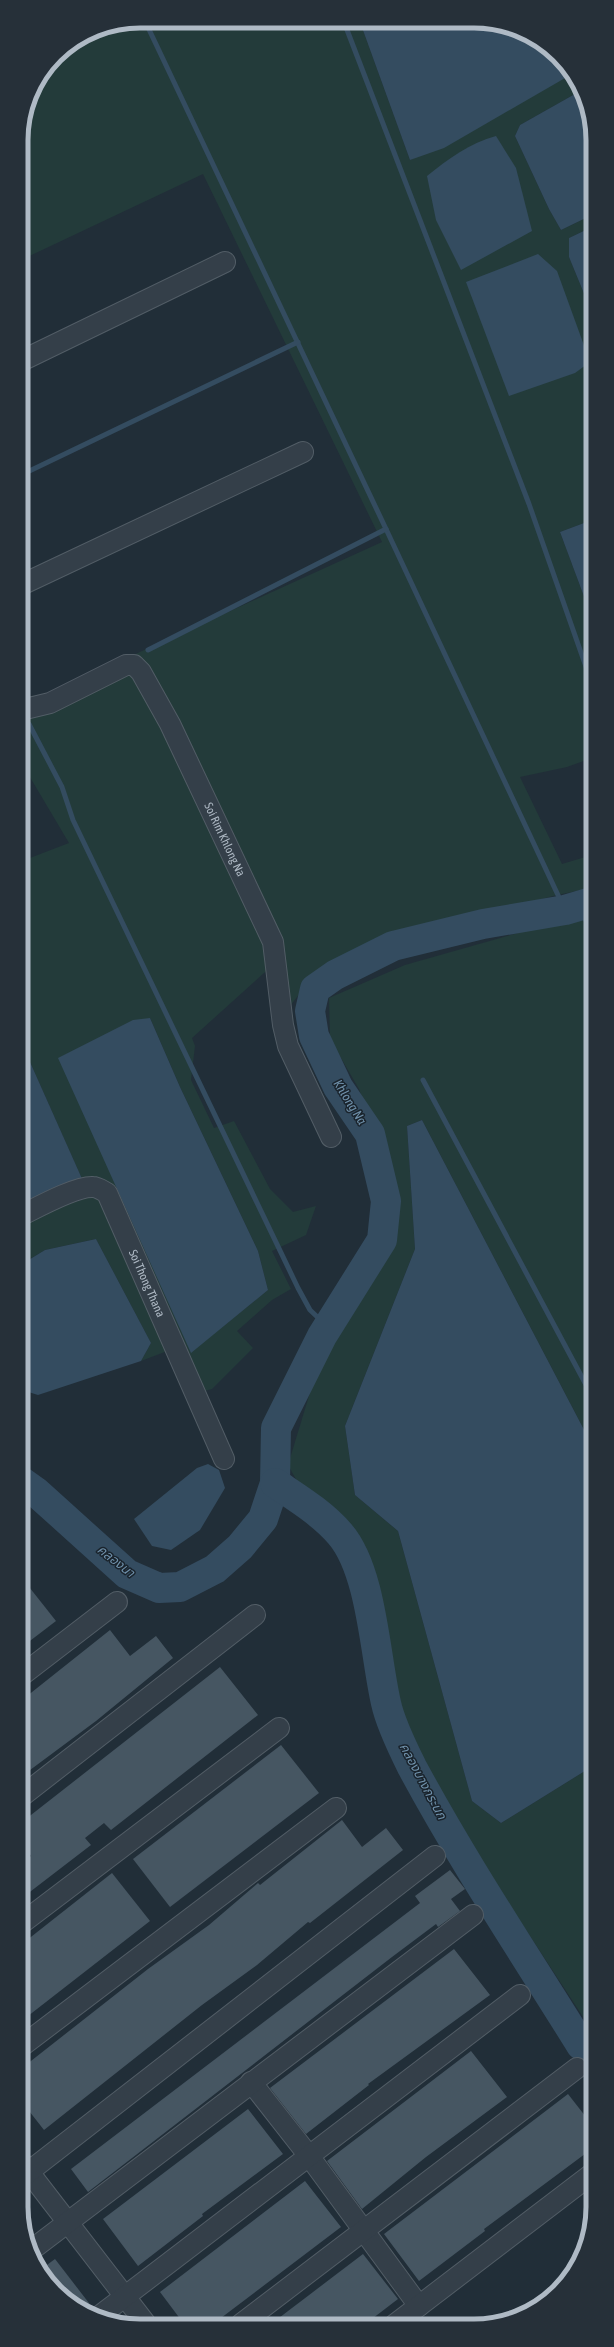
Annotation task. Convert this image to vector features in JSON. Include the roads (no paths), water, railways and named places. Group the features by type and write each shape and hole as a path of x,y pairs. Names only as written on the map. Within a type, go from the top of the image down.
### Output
{"street":[{"path":"28,358 225,262"},
{"path":"28,582 303,452"},
{"name":"Soi Rim Khlong Na","path":"28,708 50,703 126,665 134,665 141,672 170,724 272,942 278,993 288,1046 331,1137"},
{"name":"Soi Thong Thana","path":"28,1212 60,1196 87,1187 94,1187 107,1194 224,1459"},
{"path":"28,1670 117,1602"},
{"path":"28,1791 255,1614"},
{"path":"28,1918 279,1728"},
{"path":"28,2041 336,1808"},
{"path":"28,2169 435,1856"},
{"path":"36,2247 473,1914"},
{"path":"103,2313 520,1995"},
{"path":"248,2319 577,2068"},
{"path":"251,2082 309,2156 419,2306"},
{"path":"28,2175 142,2319"},
{"path":"402,2319 586,2178"}],"water":[{"path":"362,28 474,28 496,30 517,36 542,51 558,66 566,77 444,148 410,160"},
{"path":"576,94 580,104 585,125 586,218 561,230 549,209 515,136 520,125"},
{"path":"496,136 516,168 532,231 461,270 436,220 427,176 468,147"},
{"path":"586,230 586,298 569,257 569,238"},
{"path":"538,254 557,271 586,351 586,365 575,373 509,396 466,282"},
{"path":"586,522 586,602 560,532"},
{"path":"150,1018 180,1087 258,1251 268,1290 191,1353 58,1058 133,1020"},
{"path":"28,1057 83,1181 28,1205"},
{"path":"422,1120 586,1434 586,1770 501,1823 472,1801 398,1531 355,1495 345,1426 415,1249 407,1126"},
{"path":"96,1239 151,1343 141,1361 38,1395 28,1392 28,1260 45,1250"},
{"path":"208,1464 219,1470 225,1488 200,1530 171,1550 152,1546 134,1519 197,1468"}],"waterway":[{"path":"148,28 565,910"},
{"path":"346,28 529,504 586,667"},
{"path":"28,472 298,342"},
{"path":"148,650 386,529"},
{"path":"29,724 62,787 73,820 298,1288 310,1310 328,1327"},
{"name":"Khlong Na","path":"28,1486 127,1574 159,1588 180,1587 215,1569 240,1547 263,1519 275,1483 276,1428 322,1336 382,1240 386,1201 370,1134 338,1087 314,1036 310,1011 315,989 335,975 393,946 483,924 565,910 586,904"},
{"path":"579,906 586,921"},
{"path":"423,1080 586,1385"},
{"name":"คลองบางกระนก","path":"275,1483 309,1506 333,1526 351,1550 366,1591 388,1710 412,1767 452,1838 494,1907 581,2045 586,2049"}],"water label":[{"name":"คลองนา","path":"116,1561"}]}
